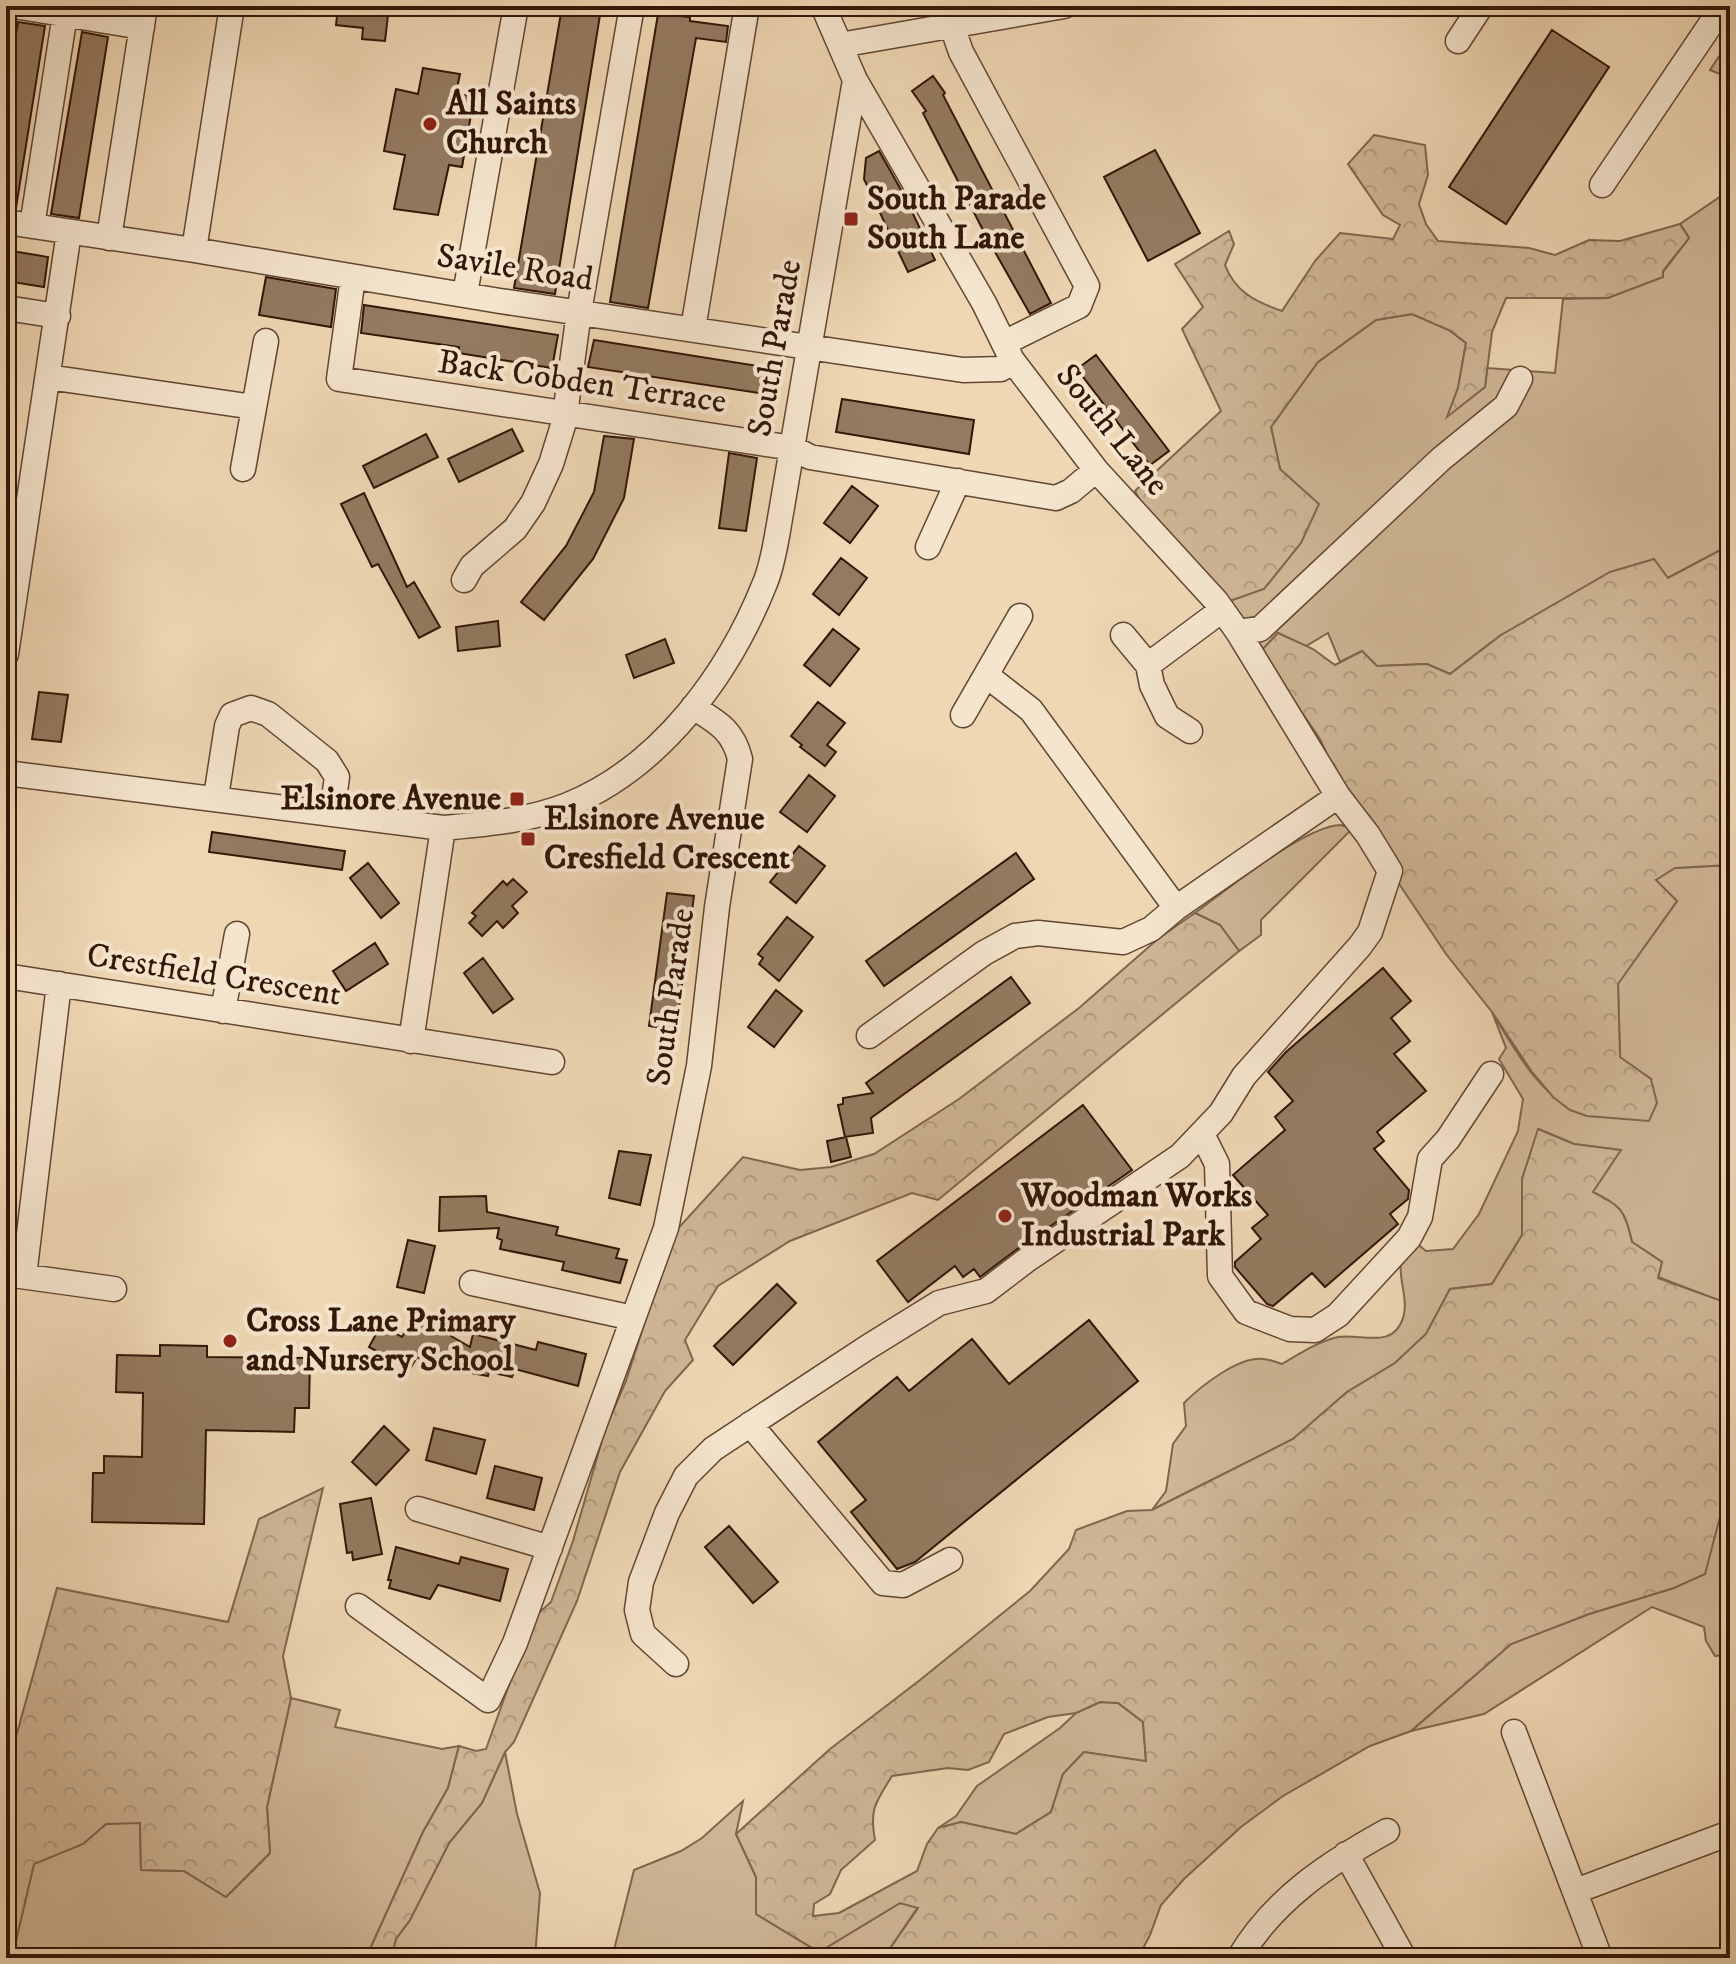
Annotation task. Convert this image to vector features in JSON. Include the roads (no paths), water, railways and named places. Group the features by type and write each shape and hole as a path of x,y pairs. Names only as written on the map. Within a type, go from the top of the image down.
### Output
{"street":[{"path":"14,6 65,14 144,16 109,238"},
{"path":"194,250 232,6"},
{"path":"465,294 516,6"},
{"path":"464,580 472,566 515,529 533,503 551,464 565,412 579,312 632,6"},
{"path":"693,329 747,6"},
{"name":"South Lane","path":"823,6 855,80 984,303 1008,351 1096,470 1222,610 1338,796 1390,871 1370,932 1360,946 1244,1076 1221,1113 1202,1134"},
{"path":"840,45 1064,6"},
{"path":"1458,41 1481,6"},
{"path":"1602,185 1723,6"},
{"path":"32,226 65,14"},
{"name":"Savile Road","path":"6,222 963,370 1001,369 1008,351 1079,306 1087,286 961,52 952,26"},
{"name":"South Parade","path":"358,1606 488,1700 515,1643 666,1228 699,1066 717,907 740,759 736,742 721,725 693,707 723,665 766,581 793,448 855,80"},
{"path":"6,654 15,535 48,377 69,232"},
{"name":"Back Cobden Terrace","path":"353,277 339,379 793,448 810,457 1056,498 1071,491 1096,470"},
{"path":"6,308 58,316"},
{"path":"243,469 266,341"},
{"path":"48,377 254,407"},
{"path":"1238,632 1260,629 1441,459 1506,406 1520,379"},
{"path":"928,547 958,481"},
{"path":"1148,665 1222,610"},
{"path":"963,715 1020,616"},
{"path":"1123,635 1148,665 1152,685 1167,716 1190,731"},
{"path":"986,675 1031,710 1176,908"},
{"path":"6,773 216,797 443,828 511,821 568,805 607,784 648,755 693,707"},
{"path":"216,797 227,726 232,715 251,708 268,714 327,761 337,777 332,812"},
{"path":"869,1036 984,953 1015,936 1038,933 1123,942 1151,929 1176,908 1338,796"},
{"path":"411,1041 443,828"},
{"path":"223,1011 237,934"},
{"name":"Crestfield Crescent","path":"6,976 552,1062"},
{"path":"59,984 15,1275 114,1289"},
{"path":"676,1664 643,1634 637,1610 641,1582 667,1513 686,1476 713,1449 939,1303 986,1291 1180,1156 1202,1134 1217,1164 1220,1276 1246,1312 1290,1329 1315,1330 1338,1315 1409,1238 1420,1217 1430,1159 1448,1139 1491,1074"},
{"path":"472,1283 633,1318"},
{"path":"750,1424 883,1583 903,1585 950,1560"},
{"path":"418,1509 550,1548"},
{"path":"1514,1732 1576,1891 1593,1956"},
{"path":"1239,1958 1273,1911 1310,1878 1387,1831"},
{"path":"1576,1891 1730,1833"},
{"path":"1346,1854 1404,1958"}],"place":[{"name":"All Saints Church","path":"430,124"},
{"name":"South Parade South Lane","path":"851,219"},
{"name":"Elsinore Avenue","path":"517,799"},
{"name":"Elsinore Avenue Cresfield Crescent","path":"528,839"},
{"name":"Woodman Works Industrial Park","path":"1005,1216"},
{"name":"Cross Lane Primary and Nursery School","path":"230,1341"}]}
